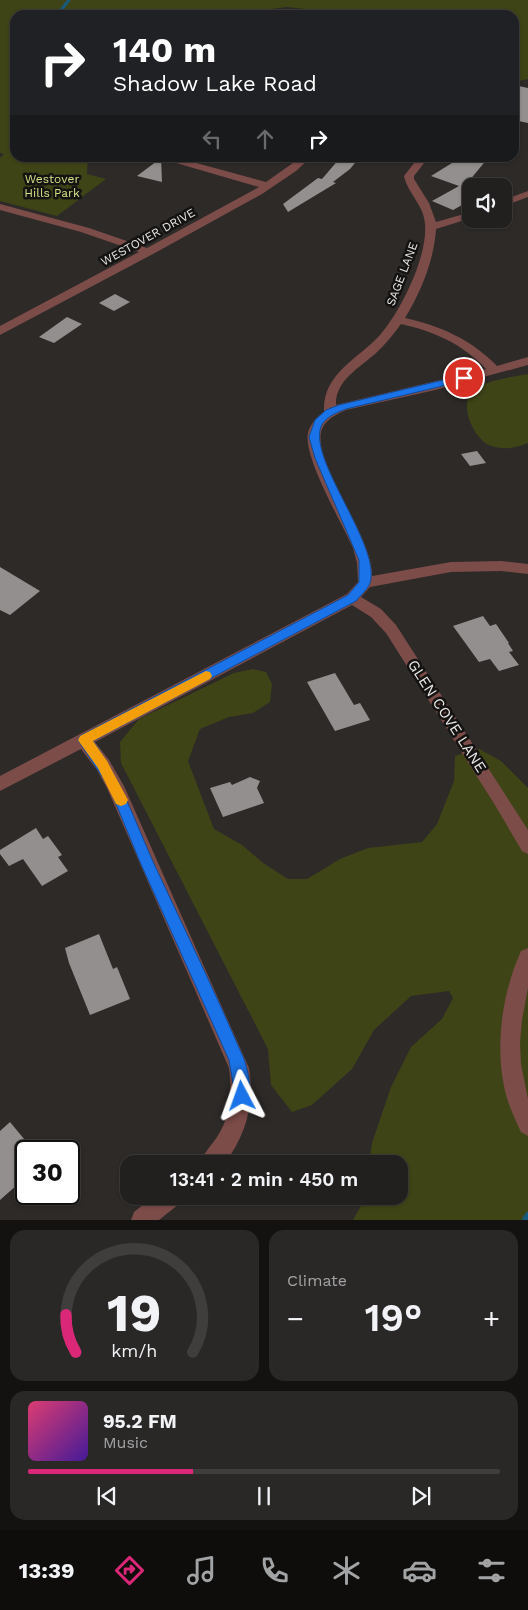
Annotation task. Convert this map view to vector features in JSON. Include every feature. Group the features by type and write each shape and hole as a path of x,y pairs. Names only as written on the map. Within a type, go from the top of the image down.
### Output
{"street":[{"path":"183,162 268,186"},
{"name":"WESTOVER DRIVE","path":"0,331 268,186 300,162"},
{"name":"SAGE LANE","path":"330,412 330,395 337,381 373,349 398,320 417,280 430,236 431,226 424,202 410,181 412,171 420,162"},
{"path":"512,200 528,194"},
{"path":"0,207 85,230 149,252"},
{"path":"431,226 462,217"},
{"path":"398,320 425,326 453,337 471,348 494,370"},
{"path":"365,583 364,560 320,458 314,437 318,422 330,412 342,407 435,386 528,361"},
{"path":"0,784 352,598 365,583 451,567 482,565 528,569"},
{"name":"GLEN COVE LANE","path":"352,598 376,613 391,629 501,800 528,846"},
{"path":"84,740 103,764 115,786 239,1068 242,1086 237,1120 227,1143 217,1155"},
{"path":"528,958 515,1004 511,1046 513,1083 516,1098 528,1125"},
{"path":"142,1220 160,1205"}],"green space":[{"name":"Westover Hills Park","path":"0,0 528,0 528,79 519,81 519,10 306,10 287,7 264,10 10,10 10,162 88,162 87,174 106,179 57,216 0,201 0,158 4,154 0,153"},
{"path":"528,374 528,443 518,447 506,448 489,445 474,430 468,415 468,400 471,394 480,385"},
{"path":"253,669 266,672 272,684 270,702 253,713 229,717 200,729 188,761 214,829 242,845 263,863 288,879 307,879 340,859 368,848 422,842 437,824 454,781 455,756 479,749 501,761 528,788 528,1220 353,1220 361,1205 408,1205 408,1155 370,1155 372,1143 391,1087 411,1047 442,1019 453,998 449,991 411,996 374,1030 352,1069 312,1105 292,1112 271,1085 268,1049 121,763 120,742 139,719 234,673"}],"building":[{"path":"519,86 528,88 528,123 519,121"},
{"path":"156,162 161,162 162,182 137,176"},
{"path":"337,162 356,162 333,182 336,183 288,212 283,204 318,178 322,179"},
{"path":"453,162 485,162 471,178 462,178 462,205 453,210 432,201 459,186 431,176"},
{"path":"115,294 130,302 114,311 99,303"},
{"path":"67,317 82,324 54,343 39,337"},
{"path":"477,451 486,463 470,466 461,454"},
{"path":"0,567 40,591 10,615 0,610"},
{"path":"483,616 490,626 496,624 513,651 509,652 519,665 499,671 490,659 479,662 453,626"},
{"path":"335,673 354,705 360,703 370,720 335,731 307,682"},
{"path":"250,777 260,781 257,788 264,803 223,817 210,788 230,782 232,785"},
{"path":"36,828 43,839 48,836 62,855 58,857 68,871 42,886 23,859 9,866 0,854 0,850"},
{"path":"99,934 113,969 117,967 130,999 90,1015 65,948"},
{"path":"10,1122 25,1140 15,1140 15,1187 0,1200 0,1131"}],"waterway":[{"path":"61,10 69,0"},
{"path":"525,1220 528,1215"}],"slow traffic":[{"path":"121,800 103,764 84,740 206,676"}],"route":[{"path":"242,1096 241,1077 236,1059 147,862 115,786 103,764 84,740 352,598 365,583 364,560 320,458 314,437 318,422 330,412 342,407 464,378"}]}
